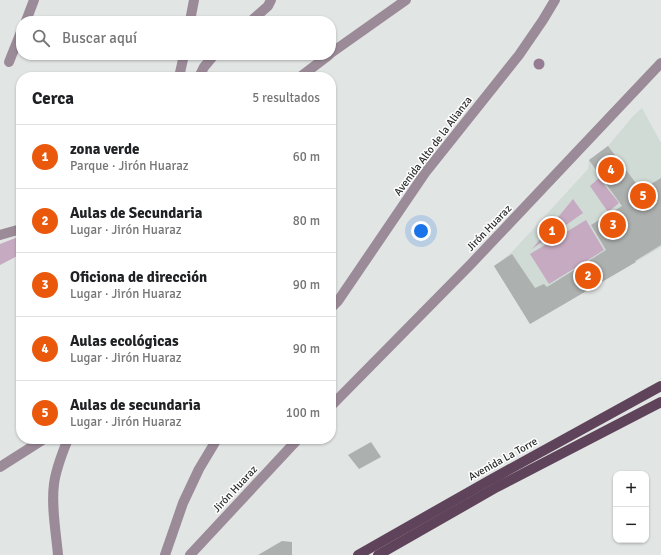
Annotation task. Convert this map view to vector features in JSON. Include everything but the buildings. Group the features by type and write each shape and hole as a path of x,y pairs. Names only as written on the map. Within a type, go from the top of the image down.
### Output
{"main road":[{"name":"Avenida La Torre","path":"358,555 490,480 661,386"},
{"name":"Avenida La Torre","path":"378,555 497,487 661,402"}],"street":[{"path":"28,16 34,0"},
{"path":"191,16 194,0"},
{"path":"257,16 268,6 271,0"},
{"path":"336,50 406,0"},
{"name":"Avenida Alto de la Alianza","path":"336,300 425,173 519,55 555,0"},
{"path":"9,62 16,44"},
{"path":"180,72 183,60"},
{"path":"202,72 210,60"},
{"path":"307,72 322,60"},
{"name":"Jirón Huaraz","path":"336,401 476,259 661,63"},
{"path":"0,236 16,231"},
{"path":"0,467 36,444"},
{"path":"58,555 54,483 58,462 66,444"},
{"path":"165,555 183,503 199,469 214,444"},
{"name":"Jirón Huaraz","path":"190,555 293,444"}],"shaded area":[{"path":"642,108 661,143 661,247 530,324 494,266 512,252 588,169 589,160 608,146 633,116"},
{"path":"599,178 619,203 608,212 590,186"},
{"path":"573,199 583,213 532,249"},
{"path":"586,220 604,250 549,284 530,254"},
{"path":"16,238 16,257 0,265 0,244"}],"place":[{"name":"Aulas ecológicas","path":"611,170"},
{"name":"Aulas de secundaria","path":"643,196"},
{"name":"Oficiona de dirección","path":"613,225"},
{"name":"zona verde","path":"552,231"},
{"name":"Aulas de Secundaria","path":"588,276"}]}
